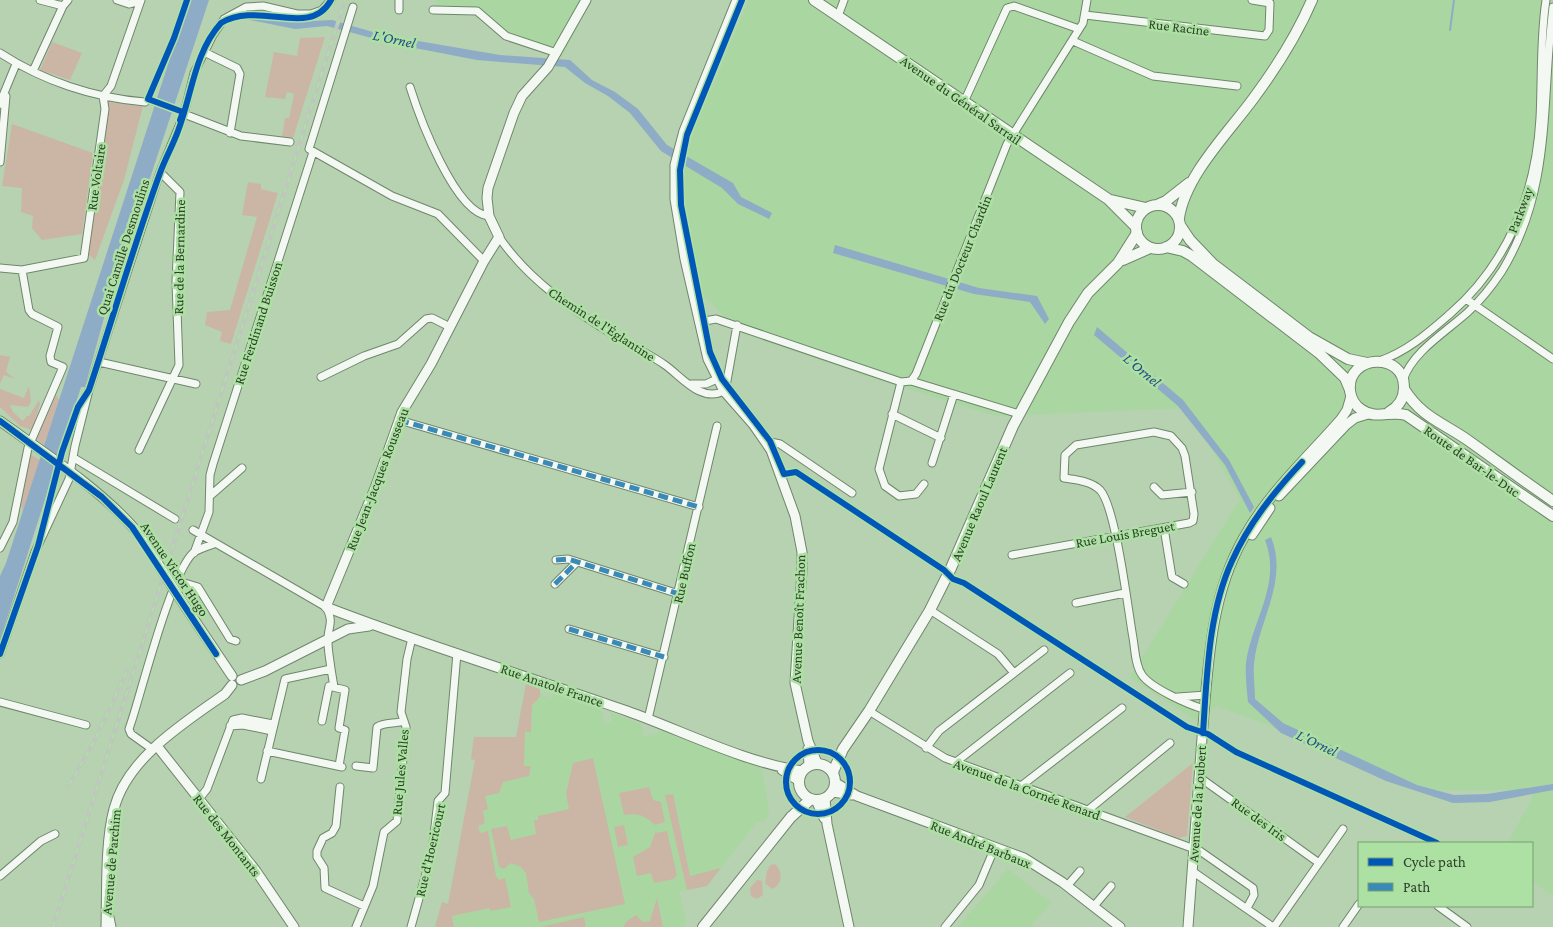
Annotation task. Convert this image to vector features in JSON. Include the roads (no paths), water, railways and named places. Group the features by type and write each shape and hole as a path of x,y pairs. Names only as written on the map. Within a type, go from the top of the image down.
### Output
{"main road":[{"name":"Avenue du Général Sarrail","path":"814,0 1108,199 1136,230"},
{"path":"1166,247 1177,239 1183,200 1194,179 1270,76 1289,45 1312,0"},
{"path":"1159,204 1173,210 1190,240 1206,258 1310,337 1348,359 1367,363 1379,361 1394,367 1404,385 1400,403 1389,412 1378,415 1368,414 1357,406 1345,378 1319,353 1192,256 1166,247 1150,248 1142,242 1136,230 1138,216 1146,208 1159,204 1176,194 1194,179"},
{"name":"Avenue du Général Sarrail","path":"1108,199 1146,208"},
{"name":"Avenue Raoul Laurent","path":"833,772 843,749 869,711 930,610 952,568 990,475 1019,414 1078,308 1088,293 1118,263 1136,230"},
{"name":"Avenue Raoul Laurent","path":"1118,263 1150,248"},
{"path":"1351,393 1354,373 1367,363"},
{"name":"Route de Bar-le-Duc","path":"1404,385 1414,403 1439,425 1467,440 1553,501"},
{"name":"Route de Bar-le-Duc","path":"1389,412 1402,414 1414,420 1553,516"},
{"name":"Avenue Raoul Laurent","path":"810,769 843,749"},
{"path":"703,927 791,816 821,794 833,772 810,769"},
{"path":"810,769 821,794"}],"street":[{"path":"33,71 66,2 40,0"},
{"path":"117,0 129,4 140,0"},
{"path":"103,96 111,86 140,0"},
{"name":"Quai Camille Desmoulins","path":"0,654 35,552 74,458 75,446 99,362 160,172 184,114 194,73 204,52 220,24 240,9 251,6 263,6 296,14 310,14 322,10 331,0"},
{"path":"399,0 399,10"},
{"path":"500,237 489,216 488,188 514,113 522,96 548,67 586,0"},
{"name":"Avenue Benoît Frachon","path":"737,0 679,146 674,183 676,207 698,322 708,359 725,391 766,441 784,482 794,516 802,552 794,678 808,741 810,769"},
{"path":"838,16 844,0"},
{"name":"Rue du Docteur Chardin","path":"911,381 1012,135 1073,41 1085,15 1086,0"},
{"name":"Rue Racine","path":"1085,15 1265,36 1269,30 1270,3 1252,0"},
{"name":"Parkway","path":"1379,361 1389,358 1418,341 1466,299 1484,280 1502,253 1521,214 1530,189 1539,135 1546,0"},
{"path":"964,102 1007,8 1014,6 1079,29"},
{"name":"Parkway","path":"1404,385 1412,364 1442,334 1475,306 1511,258 1531,217 1540,190 1547,143 1548,57 1553,7"},
{"name":"Rue Ferdinand Buisson","path":"201,536 209,512 211,495 210,475 213,464 311,150 353,8"},
{"path":"433,10 477,11 506,36 555,55"},
{"path":"1073,41 1153,76 1237,86"},
{"path":"204,52 237,68 240,74 230,133"},
{"path":"0,53 16,64 87,93 145,102"},
{"path":"0,103 16,64"},
{"path":"410,87 425,129 450,178 470,208 477,214 489,216"},
{"path":"0,103 6,96 0,162"},
{"name":"Rue Voltaire","path":"22,270 84,258 105,109 103,96"},
{"path":"184,114 230,133 258,140 290,142"},
{"path":"311,150 392,196 438,214 484,261"},
{"name":"Rue de la Bernardine","path":"139,450 178,365 179,355 176,282 180,192 160,172"},
{"name":"Rue Jean-Jacques Rousseau","path":"326,607 375,488 399,420 484,261 500,237"},
{"name":"Chemin de l'Églantine","path":"500,237 519,264 553,294 617,337 665,365 688,384 710,394 725,391"},
{"path":"0,268 22,270 29,310 32,314 58,327 50,356 52,362 63,366 30,444 13,522 0,548"},
{"path":"1466,299 1553,359"},
{"path":"321,377 364,356 398,344 426,319 432,318 450,327"},
{"path":"698,322 716,319 737,325 901,382 911,381 1019,414"},
{"path":"725,391 737,325"},
{"path":"99,362 196,384"},
{"path":"688,384 706,384 717,379"},
{"path":"901,382 879,460 880,478 885,486 900,496 916,494 924,484"},
{"name":"Avenue de la Loubert","path":"1188,927 1204,710 1215,622 1222,588 1231,562 1254,520 1275,492 1341,419 1347,410 1351,393"},
{"path":"932,463 954,394"},
{"path":"892,414 941,438"},
{"name":"Avenue de la Loubert","path":"1215,622 1237,563 1270,508 1346,425 1355,418 1368,414"},
{"name":"Avenue Victor Hugo","path":"0,417 12,430"},
{"path":"399,420 699,507"},
{"name":"Avenue Victor Hugo","path":"0,421 118,511 142,539 232,680"},
{"name":"Rue Buffon","path":"648,719 718,426"},
{"name":"Rue Louis Breguet","path":"1012,555 1164,528 1193,521 1192,492 1182,448 1172,436 1160,433 1076,445 1065,455 1064,478 1086,482 1099,490 1110,507 1115,536"},
{"name":"Avenue Benoît Frachon","path":"766,441 780,444 852,493"},
{"path":"74,458 174,519"},
{"path":"211,495 242,468"},
{"path":"1154,487 1162,495 1192,492"},
{"path":"1164,528 1172,577 1184,584"},
{"name":"Rue Anatole France","path":"193,530 214,544 326,607 373,626 648,719 777,767 810,769"},
{"name":"Rue des Montants","path":"201,536 178,582 130,729 133,736 155,748 198,799 256,871 294,927"},
{"path":"1115,536 1140,673 1146,680 1204,710"},
{"path":"194,553 214,544"},
{"path":"556,560 577,562 678,594"},
{"path":"555,584 577,562"},
{"path":"178,582 198,587 230,639 236,641"},
{"path":"1076,603 1125,592"},
{"path":"326,607 331,620 327,640 334,687"},
{"path":"930,610 998,654 1014,673"},
{"path":"155,748 225,694 232,680 237,685 241,680 265,671 356,627 373,626"},
{"path":"569,629 664,656"},
{"name":"Rue Jules Valles","path":"356,927 373,886 384,832 396,821 406,727 401,712 407,659 412,638"},
{"path":"926,748 939,731 1044,650"},
{"name":"Rue d'Hoericourt","path":"411,927 432,852 438,801 445,793 457,653"},
{"path":"261,779 285,679 332,669"},
{"path":"956,762 1070,673"},
{"path":"267,751 340,766 345,730 339,728 345,690 329,686 322,721"},
{"path":"1177,697 1206,695"},
{"path":"0,702 86,725"},
{"path":"1021,786 1122,708"},
{"name":"Avenue de la Cornée Renard","path":"869,711 926,748 956,762 1206,855 1253,888 1254,895 1247,908"},
{"path":"356,766 373,768 377,727 382,724 394,724 404,721"},
{"path":"198,799 207,789 230,726 243,725 273,728"},
{"path":"1087,811 1170,743"},
{"name":"Avenue de Parchim","path":"106,927 111,828 114,808 128,777 155,748"},
{"name":"Rue des Iris","path":"1199,776 1319,863"},
{"path":"340,787 336,826 332,833 323,838 318,847 317,858 324,868 325,888 364,906"},
{"path":"821,794 849,927"},
{"name":"Rue André Barbaux","path":"821,794 857,796 1024,858 1067,886 1120,927"},
{"path":"1192,871 1274,927 1343,829"},
{"path":"0,876 41,840 55,834"},
{"path":"945,927 979,885 994,846"},
{"path":"1067,886 1080,871"},
{"path":"1094,906 1111,886"},
{"path":"107,905 112,927"},
{"path":"1343,927 1358,905"},
{"path":"1439,907 1468,927"}],"water":[{"path":"189,0 209,0 105,314 85,387 81,387 0,640 0,576 6,563"},
{"name":"L'Ornel","path":"247,14 297,22 332,20 383,35 500,55 570,60 592,80 615,92 638,109 667,145 733,183 741,197 772,213 769,219 738,204 722,188 661,151 630,113 608,96 585,83 565,67 477,60 394,44 327,26 295,29 240,18"},
{"path":"835,245 979,288 1037,296 1049,319 1045,324 1030,302 974,294 833,253"},
{"name":"L'Ornel","path":"1097,327 1183,400 1229,460 1254,507 1250,513 1225,465 1178,406 1094,335"},
{"name":"L'Ornel","path":"1271,537 1276,553 1275,585 1257,648 1254,668 1255,699 1283,723 1417,785 1454,795 1487,794 1553,784 1553,790 1490,802 1453,803 1386,781 1281,733 1248,702 1246,678 1249,647 1268,587 1270,572 1269,556 1265,540"}],"waterway":[{"path":"1450,30 1454,0"}],"railway":[{"path":"53,927 345,0"},
{"path":"69,785 94,742 127,671"}]}
